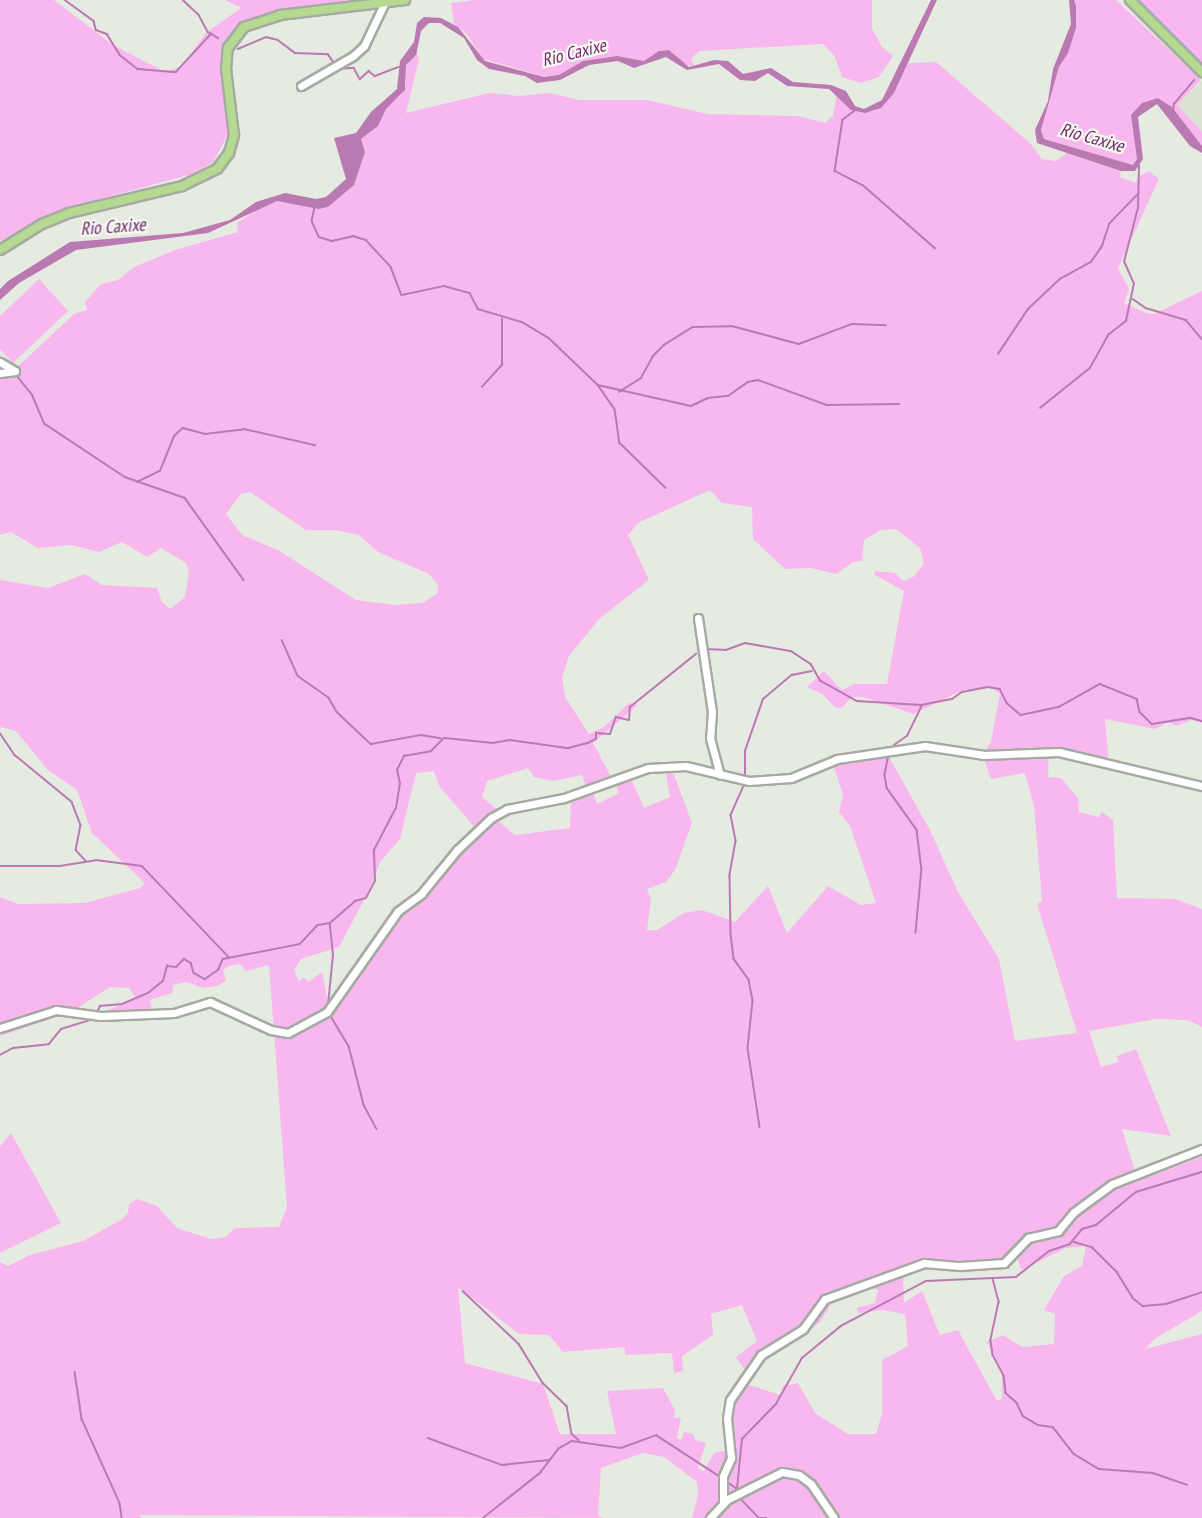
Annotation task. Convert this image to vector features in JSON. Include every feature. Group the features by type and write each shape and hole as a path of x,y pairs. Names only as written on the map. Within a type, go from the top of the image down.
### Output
{"main road":[{"path":"0,250 42,224 69,213 182,186 217,169 228,153 234,135 226,69 228,48 244,27 280,15 405,0"},
{"path":"1130,0 1202,72"}],"street":[{"path":"301,86 337,69 364,46 385,2"},
{"path":"0,362 15,371 0,373"},
{"path":"698,618 712,712 710,738 720,775"},
{"path":"0,1028 56,1010 101,1016 174,1013 210,1002 271,1030 288,1033 327,1012 399,911 421,894 456,850 491,818 507,809 564,798 648,768 686,766 749,781 791,778 837,759 925,746 984,755 1059,752 1202,786"},
{"path":"723,1503 723,1476 731,1458 727,1418 730,1400 761,1355 803,1329 825,1299 924,1263 960,1266 1004,1263 1028,1238 1058,1231 1074,1212 1112,1184 1202,1149"},
{"path":"710,1518 723,1503 770,1475 782,1472 799,1475 811,1484 834,1518"}],"shaded area":[{"path":"0,0 54,0 113,45 165,72 182,66 206,33 241,8 225,0 387,0 266,16 240,27 221,56 232,127 213,162 192,174 59,210 0,241"},
{"path":"474,0 872,0 872,28 882,47 893,56 879,77 861,83 842,77 834,55 823,44 699,51 691,59 695,67 682,63 671,51 662,50 644,61 617,56 583,61 559,75 545,77 483,59 467,34 454,24 451,3"},
{"path":"931,0 937,0 894,93 881,108 865,113 851,110 829,89 787,86 768,73 755,81 740,80 719,64 687,70 666,57 634,68 618,61 589,65 560,80 537,83 525,76 489,69 477,60 464,38 440,23 429,23 421,31 416,55 406,65 405,90 386,109 378,126 361,139 365,152 354,185 328,207 319,209 277,201 208,233 76,250 19,283 0,300 0,289 8,281 70,242 183,233 230,220 256,202 285,193 316,199 326,197 346,179 334,138 356,133 371,112 397,89 400,61 414,42 417,23 424,17 441,18 458,27 485,61 544,77 559,75 583,61 617,56 644,61 659,51 669,50 689,67 714,60 728,61 743,74 771,68 793,82 831,85 846,91 855,106 864,109 882,100"},
{"path":"1069,0 1074,0 1076,6 1076,28 1068,53 1059,67 1041,130 1044,139 1133,165 1137,159 1131,115 1142,103 1158,98 1172,107 1202,146 1202,153 1190,146 1157,104 1138,117 1143,159 1135,171 1121,171 1037,143 1035,130 1048,101 1053,69 1071,24"},
{"path":"1074,0 1116,0 1201,80 1177,105 1202,131 1202,146 1172,107 1158,98 1142,103 1132,115 1137,159 1133,165 1044,139 1041,130 1059,67 1075,33"},
{"path":"1134,0 1202,0 1202,66 1198,63"},
{"path":"417,51 419,59 406,113 489,93 519,96 550,93 579,100 647,100 708,114 798,116 825,123 833,116 837,93 853,111 874,111 894,93 908,63 936,62 1030,143 1042,159 1056,161 1067,153 1121,171 1120,177 1136,183 1138,177 1149,171 1159,179 1118,268 1129,289 1124,303 1146,313 1154,314 1202,291 1202,723 1191,720 1177,726 1168,722 1155,729 1105,719 1109,766 1054,751 1049,754 1048,777 1061,778 1078,798 1079,812 1099,817 1102,812 1113,820 1117,898 1175,899 1202,909 1202,1027 1187,1020 1156,1019 1089,1031 1101,1067 1118,1062 1117,1056 1136,1049 1171,1136 1122,1129 1134,1168 1149,1177 1202,1157 1202,1311 1156,1338 1145,1349 1202,1334 1202,1518 692,1518 698,1495 697,1482 664,1457 643,1453 601,1468 598,1516 604,1518 140,1515 141,1518 0,1518 0,1262 8,1266 30,1255 83,1241 121,1220 128,1213 129,1204 137,1199 157,1206 177,1228 211,1239 226,1237 235,1228 279,1227 287,1207 269,965 246,971 240,964 229,966 223,970 226,981 217,986 203,988 186,982 173,985 172,993 150,1000 152,1012 115,1019 98,1014 136,999 129,988 110,987 71,1012 0,1036 0,897 18,904 85,903 140,888 145,883 92,833 77,790 48,770 16,731 0,727 0,580 48,588 85,574 102,585 157,588 162,602 170,609 185,597 189,572 186,563 161,548 147,557 122,542 99,552 71,545 38,548 11,532 0,535 0,355 14,370 74,314 87,310 85,302 101,284 118,280 134,267 175,250 238,232 237,223 266,204 283,200 319,209 328,207 354,185 365,152 361,139 372,131 385,109 401,95 406,86 406,65","holes":["710,490 722,503 752,507 753,539 785,569 811,568 836,574 853,562 862,561 864,540 881,530 896,529 920,548 924,564 913,577 903,581 895,573 875,571 875,575 904,591 887,684 854,684 842,690 824,671 807,687 822,694 836,708 843,707 852,697 863,697 913,714 963,690 990,687 1000,694 991,741 983,756 991,779 1025,773 1034,806 1042,901 1037,904 1077,1033 1015,1041 999,959 958,892 930,830 884,748 832,761 843,795 839,812 850,826 876,903 861,905 828,886 787,933 768,886 735,922 702,910 684,913 657,930 647,930 651,899 647,889 666,882 675,870 692,823 671,767 665,767 670,797 644,808 630,776 614,781 619,793 597,804 592,789 613,780 593,743 638,705 629,703 604,727 589,734 565,697 562,677 569,656 599,619 649,580 628,535 638,523","250,492 306,530 334,530 359,535 378,552 429,574 438,585 437,594 422,603 395,605 356,600 278,550 242,535 226,514 241,494","528,768 534,777 553,781 582,775 587,789 571,796 570,828 515,835 496,819 498,810 482,797 487,781","434,771 439,786 477,830 381,936 330,1014 322,972 308,982 304,977 299,981 294,970 301,959 339,947 371,887 380,862 400,839 416,773","1086,1246 1082,1266 1064,1276 1044,1310 1055,1314 1054,1344 1022,1347 1003,1335 987,1342 1002,1372 1002,1399 997,1401 958,1330 940,1335 922,1291 904,1303 903,1276 922,1267 1000,1266 1018,1259 1021,1270 1066,1248","458,1287 519,1334 549,1335 563,1352 624,1347 626,1355 672,1353 674,1373 683,1371 682,1356 713,1335 711,1314 742,1305 757,1341 736,1357 746,1372 820,1322 834,1299 874,1288 878,1290 875,1303 857,1308 858,1313 882,1310 905,1314 908,1346 882,1360 882,1414 876,1434 848,1434 815,1413 798,1383 783,1386 780,1395 744,1383 734,1401 732,1449 714,1453 704,1471 698,1468 706,1443 695,1440 693,1434 684,1432 681,1440 677,1438 681,1418 674,1418 675,1410 663,1388 607,1391 616,1434 560,1434 543,1384 465,1363"]},
{"path":"1202,81 1202,131 1177,105"},
{"path":"39,279 68,311 13,363 0,349 0,316"},
{"path":"11,1133 61,1223 0,1253 0,1146"}],"waterway":[{"path":"65,0 94,21 96,30 107,34 120,55 138,69 176,72 211,34"},
{"path":"183,0 199,15 208,32 218,38"},
{"path":"238,49 266,37 278,40 295,53 328,54 334,63"},
{"path":"338,69 354,68 360,79 369,71 375,76 398,67"},
{"path":"1173,111 1174,104 1194,80"},
{"path":"855,111 843,120 835,171 863,185 935,248"},
{"path":"1040,408 1090,368 1108,335 1126,321 1134,284 1124,262 1138,208 1139,166"},
{"path":"998,354 1028,309 1060,279 1091,262 1102,246 1109,224 1138,194"},
{"path":"315,208 312,221 319,237 332,241 353,236 366,240 391,267 402,295 444,286 470,293 478,309 522,322 549,338 598,385 615,409 620,443 666,488"},
{"path":"1133,299 1146,308 1186,320 1202,339"},
{"path":"482,387 502,365 502,319"},
{"path":"619,392 641,378 653,356 664,345 693,327 732,326 799,344 852,324 886,325"},
{"path":"18,377 32,394 45,424 125,477 185,498 244,580"},
{"path":"598,385 691,406 708,398 728,396 748,382 758,380 827,405 899,404"},
{"path":"137,482 160,471 174,436 183,428 205,434 244,429 315,445"},
{"path":"282,640 298,676 329,698 337,712 371,744 421,735 441,738"},
{"path":"706,649 726,650 745,643 791,651 811,664 821,681 857,701 921,705 952,699 962,692 988,687 1000,689 1007,703 1021,715 1059,707 1100,684 1137,699 1140,712 1152,724 1191,718 1202,721"},
{"path":"445,738 493,743 510,740 568,748 588,743 596,739 596,733 610,734 616,717 629,720 630,707 696,654"},
{"path":"745,776 745,751 763,699 792,675 812,671"},
{"path":"894,745 907,736 922,705"},
{"path":"0,733 15,755 72,802 81,825 76,850 86,861"},
{"path":"97,1012 100,1006 122,1004 148,993 163,981 167,966 176,967 184,959 191,963 194,973 205,979 218,970 223,959 300,944 318,925 330,923 355,901 366,898 375,881 374,850 396,808 400,784 397,770 404,756 431,751 444,738"},
{"path":"889,754 885,775 887,788 917,830 922,868 916,933"},
{"path":"744,786 731,815 736,841 730,876 731,934 734,959 749,980 753,1001 748,1048 760,1127"},
{"path":"0,866 60,866 96,860 142,866 229,957"},
{"path":"328,1005 333,955 330,924"},
{"path":"329,1013 349,1046 364,1105 377,1129"},
{"path":"0,1055 13,1048 49,1044 61,1029 94,1019"},
{"path":"737,1489 742,1439 776,1404 802,1358 841,1326 926,1281 1016,1277 1049,1251 1070,1244 1082,1229 1096,1225 1136,1192 1202,1172"},
{"path":"1074,1242 1092,1247 1117,1272 1133,1298 1143,1306 1166,1304 1202,1292"},
{"path":"993,1279 999,1302 991,1341 993,1355 1004,1376 1006,1393 1017,1403 1023,1416 1038,1425 1053,1427 1074,1454 1099,1469 1153,1473 1187,1485"},
{"path":"463,1291 519,1344 543,1383 567,1406 572,1434 579,1440"},
{"path":"75,1372 82,1419 120,1503 122,1518"},
{"path":"483,1518 540,1473 558,1449 572,1441 621,1448 656,1435 719,1476"},
{"path":"428,1438 502,1465 549,1460"},
{"path":"726,1481 736,1488"},
{"path":"739,1497 759,1518"},
{"path":"759,1518 766,1518"}],"water label":[{"name":"Rio Caxixe","path":"574,53"},
{"name":"Rio Caxixe","path":"1092,138"},
{"name":"Rio Caxixe","path":"113,227"}]}
